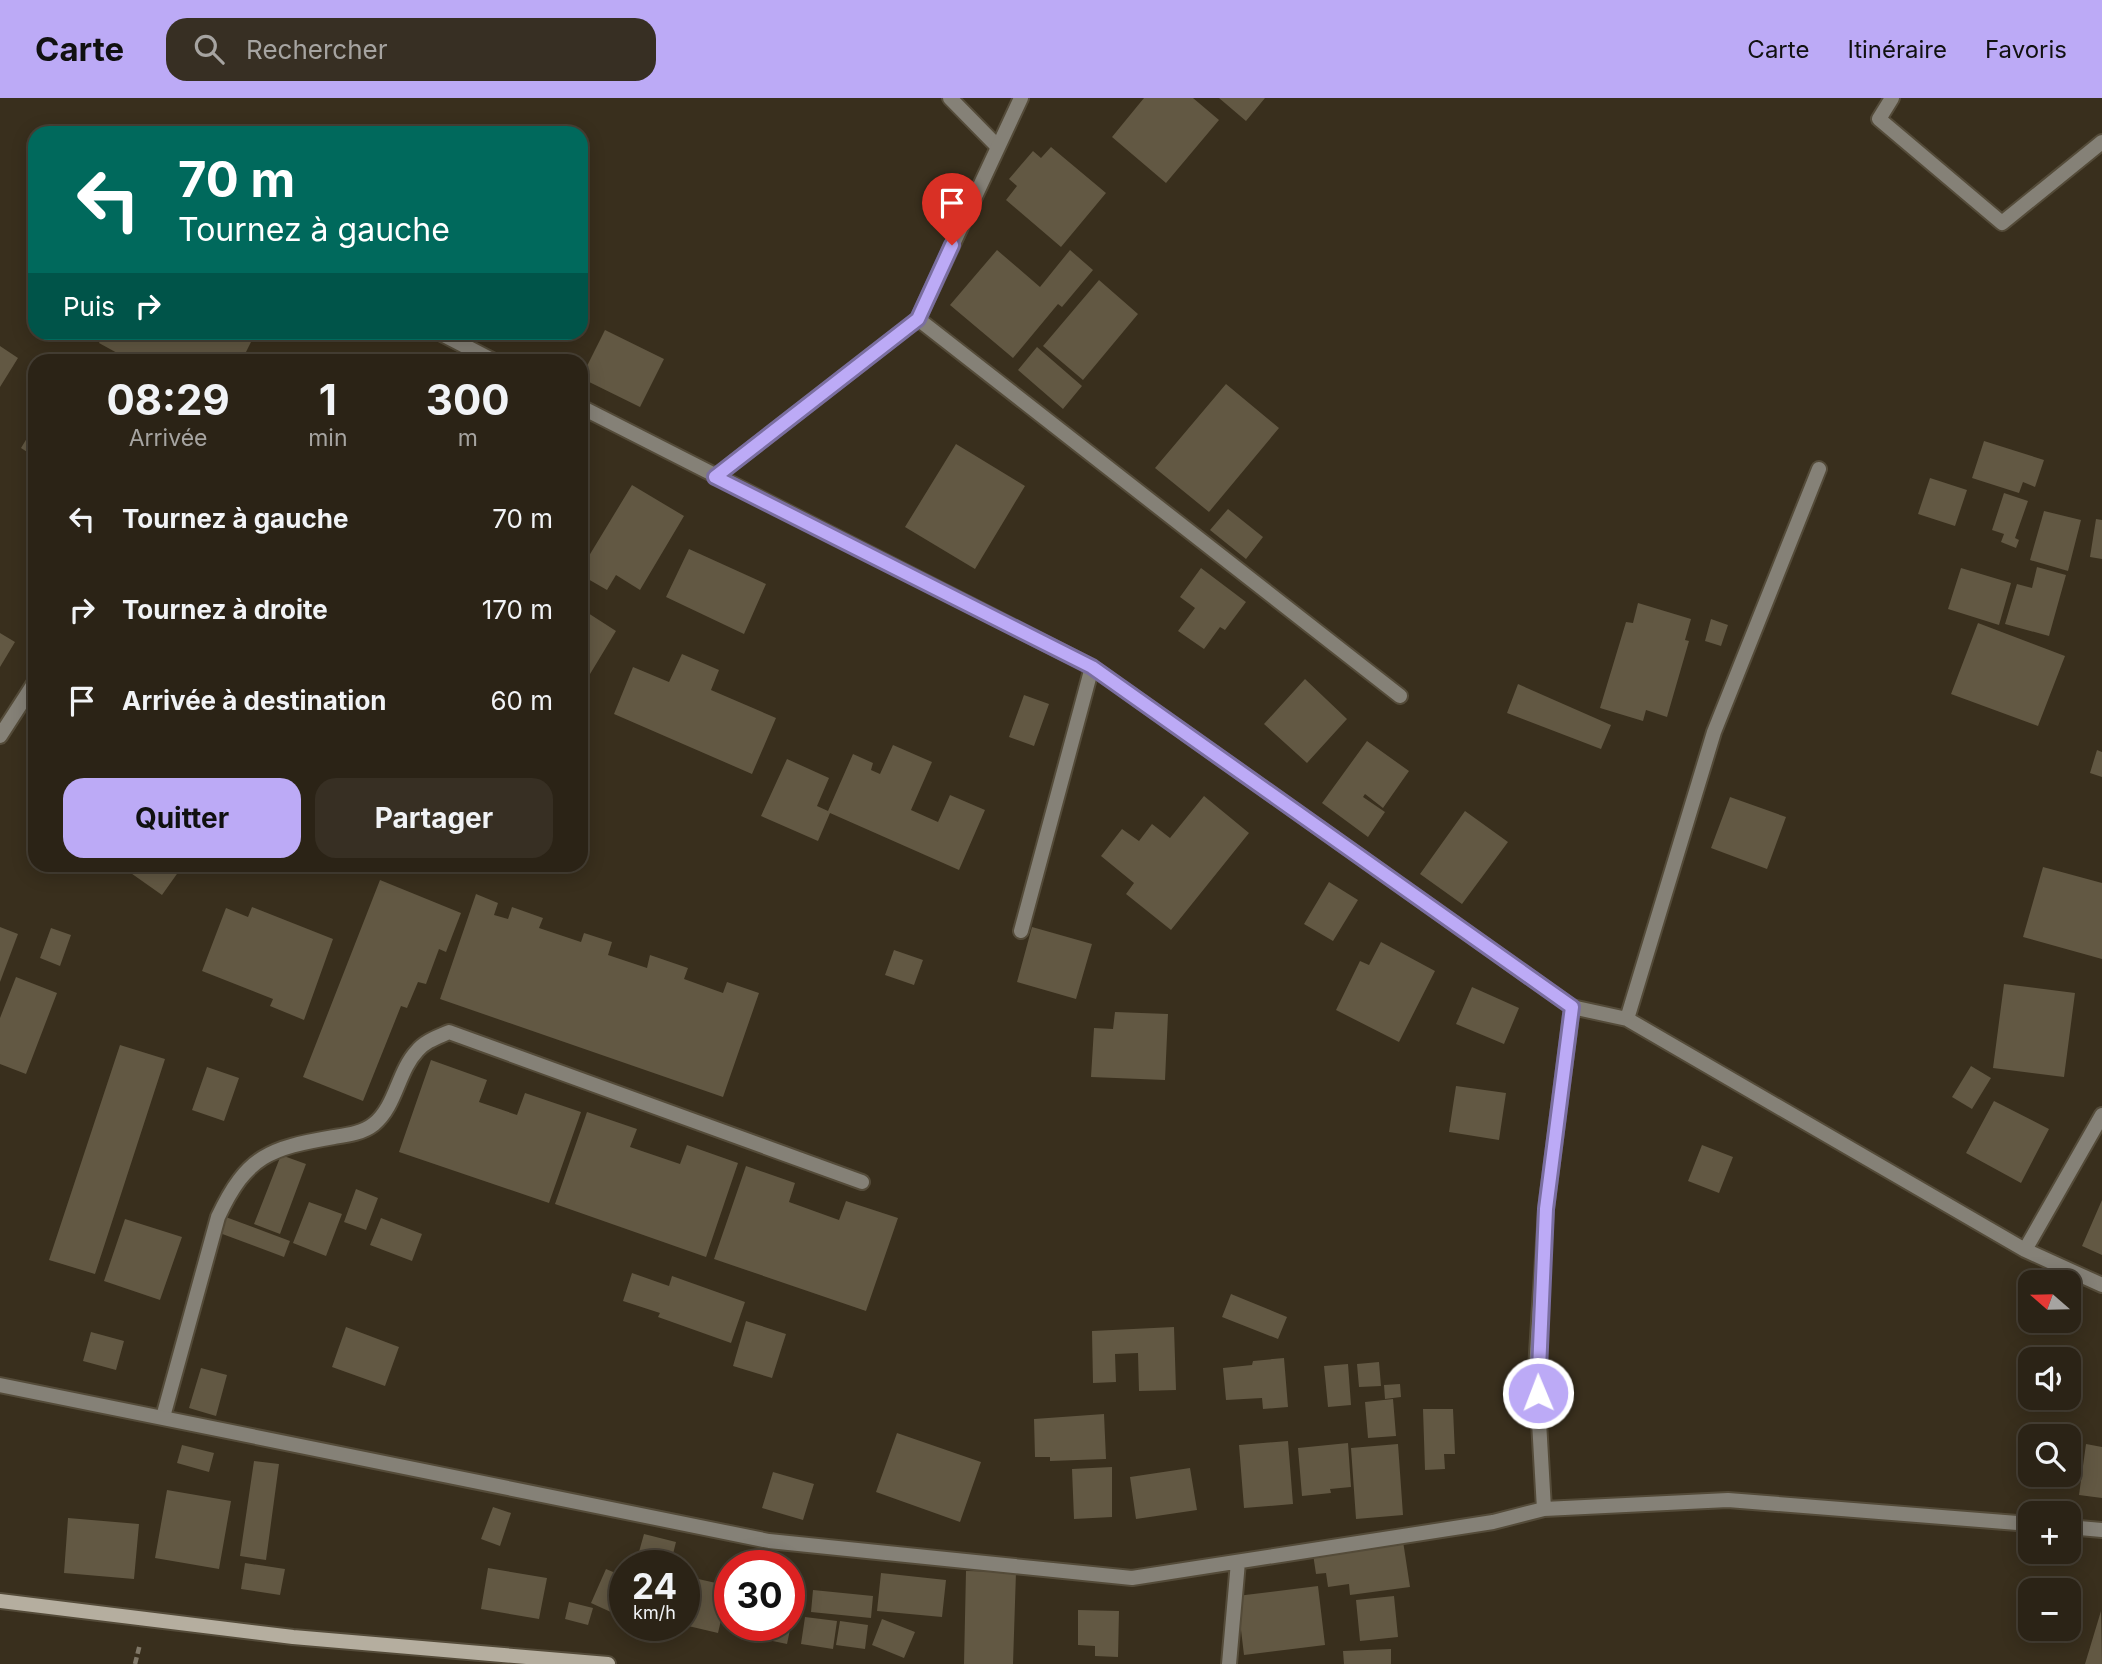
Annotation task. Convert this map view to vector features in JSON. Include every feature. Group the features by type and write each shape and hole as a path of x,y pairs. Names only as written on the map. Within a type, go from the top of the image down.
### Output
{"street":[{"path":"950,98 997,146"},
{"path":"715,477 918,319 1021,98"},
{"path":"1892,98 1879,119 2002,223 2102,142"},
{"path":"918,319 1400,696"},
{"path":"453,340 480,354"},
{"path":"588,411 1092,667 1572,1007 1627,1019 2025,1250 2102,1285"},
{"path":"1627,1019 1714,732 1819,469"},
{"path":"1021,931 1092,667"},
{"path":"0,736 28,693"},
{"path":"1544,1509 1537,1356 1546,1209 1572,1007"},
{"path":"163,1418 218,1217 230,1190 266,1154 284,1146 358,1133 373,1125 384,1114 415,1051 449,1032 863,1182"},
{"path":"2025,1250 2102,1115"},
{"path":"0,1385 769,1541 1132,1578 1493,1522 1544,1509 1728,1500 2018,1523"},
{"path":"2081,1528 2102,1530"},
{"path":"1229,1664 1238,1562"},
{"path":"0,1601 293,1637 608,1664"}],"building":[{"path":"1144,98 1193,98 1219,120 1166,183 1112,137"},
{"path":"1219,98 1265,98 1246,121"},
{"path":"1051,147 1106,193 1061,247 1006,200 1017,186 1009,179 1033,151 1041,158"},
{"path":"997,250 1040,287 1070,250 1093,270 1062,307 1058,304 1013,358 950,305"},
{"path":"1099,280 1138,314 1083,380 1043,346"},
{"path":"605,330 664,359 640,407 588,381 588,364"},
{"path":"100,340 252,340 245,354 119,354 99,343"},
{"path":"0,346 18,358 0,387"},
{"path":"1037,347 1082,386 1063,409 1018,370"},
{"path":"1226,384 1279,428 1209,512 1155,468"},
{"path":"28,436 28,452 21,448"},
{"path":"1984,441 2044,460 2035,487 2023,482 2019,493 1972,478"},
{"path":"956,444 1025,486 975,569 905,527"},
{"path":"1930,478 1967,490 1955,526 1918,514"},
{"path":"632,485 684,516 640,590 616,575 607,590 588,579 588,557"},
{"path":"2004,493 2028,501 2015,538 2019,540 2016,548 2001,542 2004,534 1992,530"},
{"path":"1228,509 1263,537 1246,559 1210,530"},
{"path":"2044,511 2081,520 2068,571 2030,560"},
{"path":"2096,519 2102,520 2102,559 2090,557"},
{"path":"689,549 766,584 744,634 666,597"},
{"path":"2037,567 2066,575 2049,636 2005,624 2017,584 2032,588"},
{"path":"1201,568 1246,602 1225,630 1220,627 1204,649 1178,631 1195,608 1180,597"},
{"path":"1961,568 2011,583 1999,625 1948,609"},
{"path":"1638,603 1691,619 1685,640 1689,641 1667,717 1646,710 1643,721 1600,708 1626,622 1633,623"},
{"path":"588,613 616,631 588,677"},
{"path":"1711,619 1728,625 1721,646 1705,641"},
{"path":"1978,623 2065,656 2038,726 1951,694"},
{"path":"0,633 15,642 0,667"},
{"path":"682,654 719,670 711,690 776,718 752,774 614,714 633,667 669,682"},
{"path":"1305,679 1347,719 1307,763 1264,724"},
{"path":"1518,684 1611,725 1601,749 1507,713"},
{"path":"1024,695 1049,704 1034,746 1009,737"},
{"path":"1367,741 1409,771 1383,808 1365,794 1363,797 1385,812 1368,837 1322,803"},
{"path":"893,745 932,762 911,810 938,822 950,795 985,810 959,870 830,813 818,841 761,816 787,759 829,778 817,806 828,811 853,754 873,763 871,770 880,774"},
{"path":"2097,750 2102,752 2102,777 2090,773"},
{"path":"1204,796 1249,833 1171,930 1126,894 1134,883 1101,856 1122,829 1139,841 1152,824 1170,838"},
{"path":"1730,797 1786,817 1767,869 1711,848"},
{"path":"1465,811 1508,842 1462,904 1420,874"},
{"path":"2043,867 2102,883 2102,959 2023,937"},
{"path":"129,872 178,872 162,895"},
{"path":"380,880 461,913 446,952 439,949 426,984 418,982 407,1008 401,1006 363,1101 303,1077"},
{"path":"1329,882 1358,900 1333,941 1304,924"},
{"path":"476,894 498,903 494,915 508,919 512,907 543,918 539,928 581,942 584,933 612,942 608,955 647,968 650,955 688,968 684,979 723,993 727,982 759,993 723,1097 440,999"},
{"path":"252,907 333,939 304,1020 270,1006 273,999 202,971 226,908 248,917"},
{"path":"0,927 18,934 0,982"},
{"path":"1032,927 1092,944 1076,999 1017,982"},
{"path":"51,928 71,935 60,966 40,958"},
{"path":"1381,942 1435,971 1399,1042 1336,1010 1360,961 1369,965"},
{"path":"894,950 923,960 914,985 885,975"},
{"path":"16,977 57,993 26,1074 0,1064 0,1018"},
{"path":"2004,984 2075,993 2064,1077 1993,1068"},
{"path":"1472,987 1519,1008 1504,1044 1456,1024"},
{"path":"1115,1012 1168,1014 1165,1080 1091,1077 1094,1028 1113,1029"},
{"path":"120,1045 165,1059 95,1274 49,1260"},
{"path":"431,1060 487,1080 479,1102 517,1115 525,1093 581,1112 549,1203 399,1152"},
{"path":"1971,1066 1991,1078 1972,1109 1952,1097"},
{"path":"207,1067 239,1078 224,1121 192,1110"},
{"path":"1456,1086 1506,1093 1499,1140 1449,1132"},
{"path":"1994,1101 2049,1129 2021,1183 1966,1153"},
{"path":"587,1112 637,1129 630,1147 680,1164 687,1145 738,1163 706,1257 555,1204"},
{"path":"1702,1145 1733,1157 1719,1193 1688,1181"},
{"path":"281,1155 306,1164 280,1234 254,1224"},
{"path":"746,1166 795,1183 789,1202 839,1220 846,1201 898,1218 866,1311 714,1259"},
{"path":"356,1189 378,1198 366,1230 344,1222"},
{"path":"2102,1200 2102,1255 2082,1246"},
{"path":"309,1202 342,1214 326,1256 293,1243"},
{"path":"223,1216 290,1241 284,1257 217,1232"},
{"path":"381,1218 422,1234 412,1261 370,1245"},
{"path":"125,1219 182,1237 160,1300 104,1281"},
{"path":"632,1273 669,1286 672,1276 745,1302 731,1343 658,1317 660,1313 623,1301"},
{"path":"1231,1294 1287,1317 1278,1339 1222,1317"},
{"path":"746,1321 786,1334 772,1378 733,1366"},
{"path":"346,1327 399,1347 385,1386 332,1367"},
{"path":"1174,1327 1176,1390 1139,1391 1138,1353 1115,1354 1116,1382 1093,1383 1092,1331"},
{"path":"91,1332 124,1341 116,1370 83,1361"},
{"path":"1284,1358 1288,1407 1263,1409 1262,1398 1226,1400 1223,1368"},
{"path":"1379,1362 1381,1386 1359,1387 1357,1364"},
{"path":"1348,1364 1351,1405 1328,1407 1324,1366"},
{"path":"201,1368 227,1375 216,1416 189,1408"},
{"path":"1400,1384 1401,1397 1385,1399 1384,1385"},
{"path":"1393,1399 1396,1436 1368,1438 1365,1402"},
{"path":"1423,1409 1453,1409 1455,1454 1444,1454 1445,1469 1425,1470"},
{"path":"1104,1414 1106,1459 1050,1461 1050,1457 1035,1457 1034,1419"},
{"path":"897,1433 981,1462 960,1522 876,1492"},
{"path":"1288,1441 1293,1504 1244,1508 1239,1445"},
{"path":"1348,1443 1351,1487 1330,1489 1331,1493 1302,1496 1298,1448"},
{"path":"1398,1444 1403,1515 1356,1519 1351,1448"},
{"path":"2086,1444 2102,1447 2102,1498 2079,1495"},
{"path":"182,1445 214,1453 209,1472 177,1463"},
{"path":"254,1461 279,1464 266,1560 240,1556"},
{"path":"1112,1467 1112,1517 1074,1519 1072,1469"},
{"path":"1190,1468 1197,1510 1136,1519 1130,1477"},
{"path":"773,1472 814,1484 803,1520 762,1508"},
{"path":"167,1490 231,1501 219,1569 155,1558"},
{"path":"493,1507 511,1513 500,1546 481,1539"},
{"path":"68,1518 139,1524 134,1579 64,1573"},
{"path":"644,1534 676,1542 674,1550 640,1550"},
{"path":"1403,1541 1410,1587 1350,1595 1349,1584 1328,1587 1326,1573 1316,1574 1313,1554"},
{"path":"245,1563 285,1569 280,1595 241,1589"},
{"path":"488,1568 547,1578 539,1619 481,1609"},
{"path":"606,1569 609,1570 609,1611 591,1603"},
{"path":"966,1571 1016,1572 1013,1664 964,1664"},
{"path":"881,1573 946,1580 942,1617 877,1611"},
{"path":"700,1579 714,1583 714,1632 700,1629"},
{"path":"1318,1586 1325,1645 1244,1655 1237,1596"},
{"path":"813,1590 873,1596 871,1618 811,1612"},
{"path":"1394,1596 1398,1637 1360,1641 1356,1600"},
{"path":"569,1602 593,1608 588,1625 565,1619"},
{"path":"1078,1610 1119,1611 1118,1657 1095,1656 1095,1646 1078,1645"},
{"path":"2101,1611 2102,1664 2085,1664"},
{"path":"805,1617 837,1621 833,1649 801,1644 801,1641 805,1641"},
{"path":"882,1619 915,1632 904,1658 872,1645"},
{"path":"840,1621 868,1625 865,1649 836,1645"},
{"path":"1391,1649 1391,1664 1344,1664 1343,1651"}],"route":[{"path":"952,245 918,319 715,477 1092,667 1572,1007 1546,1209 1536,1369 1538,1393"}]}
